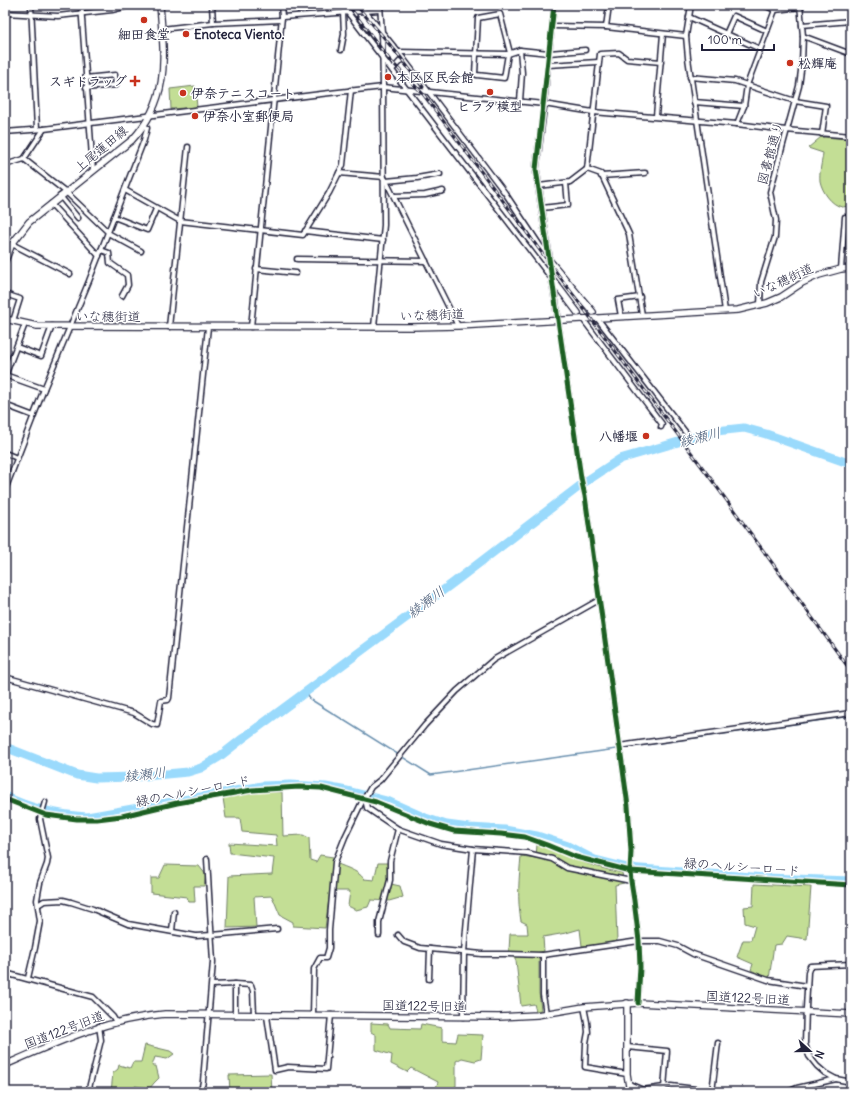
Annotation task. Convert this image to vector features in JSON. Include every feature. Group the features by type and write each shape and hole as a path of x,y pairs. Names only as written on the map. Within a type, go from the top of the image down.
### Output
{"street":[{"path":"31,5 37,129"},
{"path":"81,5 85,78 93,171"},
{"path":"5,13 50,16 112,10 132,5"},
{"name":"上尾蓮田線","path":"5,261 12,244 26,226 60,196 132,140 144,126 159,94 163,77 164,64 160,5"},
{"path":"212,5 213,23"},
{"path":"251,327 282,5"},
{"path":"342,5 345,12 392,70 662,424 661,427"},
{"path":"360,5 399,52 505,193 550,261 593,312"},
{"path":"374,327 383,240 385,179 380,5"},
{"path":"479,5 485,5"},
{"path":"554,5 536,169 581,478 585,496 628,806 632,851 630,881 639,941 640,967 638,1003"},
{"path":"606,27 609,5"},
{"path":"691,5 686,36 690,77 725,311"},
{"path":"764,5 775,10 800,6"},
{"name":"図書館通り","path":"760,305 761,282 776,237 776,220 770,192 799,86 803,36 800,6"},
{"path":"162,30 213,23 380,10"},
{"path":"737,124 744,106 747,85 775,10"},
{"path":"341,50 344,34 345,12"},
{"path":"500,14 509,53 504,78 475,74 478,18 500,14"},
{"path":"726,34 734,16 767,31"},
{"path":"689,18 760,49"},
{"path":"802,25 851,21"},
{"path":"552,26 606,27 686,36"},
{"path":"656,116 663,34"},
{"path":"803,36 851,54"},
{"path":"399,52 509,53 520,50 549,53 585,50"},
{"path":"520,50 522,73 520,101"},
{"path":"539,186 570,182 587,170 600,54 619,53 627,59 661,62"},
{"path":"392,70 403,58"},
{"path":"548,65 598,62"},
{"path":"85,78 115,75 116,85 86,88"},
{"path":"690,77 735,82 795,101 826,106 822,134"},
{"path":"5,132 44,129 383,87 520,101 593,112 656,116 851,136"},
{"path":"125,190 156,209 180,221 303,235 329,193 343,165 351,90"},
{"path":"694,102 744,106"},
{"path":"5,490 44,389 125,190 147,132 147,128 144,126"},
{"path":"5,164 24,159 44,129"},
{"path":"169,327 188,147"},
{"path":"24,159 66,192 108,232 141,251"},
{"path":"587,170 601,174 629,234 642,315"},
{"path":"339,173 385,179 417,178 440,174"},
{"path":"602,176 645,174"},
{"path":"385,179 458,326"},
{"path":"542,208 568,205 566,183"},
{"path":"394,196 425,195 444,191"},
{"path":"60,196 78,218"},
{"path":"51,204 99,256"},
{"path":"114,217 148,230 156,209"},
{"path":"841,269 845,217"},
{"path":"305,231 383,240"},
{"path":"12,244 70,274"},
{"path":"101,250 109,253 110,264 127,275 128,284 122,296"},
{"path":"297,259 426,261"},
{"name":"いな穂街道","path":"5,319 37,326 374,327 458,326 558,320 580,316 597,317 725,311 760,305 781,297 810,279 841,269 851,268"},
{"path":"256,269 296,272"},
{"path":"5,294 20,299 13,321"},
{"path":"621,316 618,300 640,297"},
{"path":"597,317 686,433"},
{"path":"25,324 5,375 44,389"},
{"path":"16,347 41,356 52,326"},
{"path":"5,677 134,713 152,724 157,725 161,701 169,698 208,327"},
{"path":"5,405 34,416"},
{"path":"5,453 17,458"},
{"path":"313,1015 314,969 320,958 326,958 329,948 328,930 335,862 345,837 369,791 446,702 493,660 599,600"},
{"path":"619,746 851,714"},
{"path":"349,795 365,798"},
{"path":"365,798 367,808 398,829 441,844 473,849 527,853 552,859 567,868 630,881"},
{"path":"28,978 40,921 37,900 40,882 46,868 48,858 41,824 44,803"},
{"path":"379,935 379,922 390,880 390,861 398,829"},
{"path":"463,1017 464,952 473,849"},
{"path":"201,1092 213,962 207,860"},
{"path":"38,905 44,901 63,900 93,909 128,924 196,936 277,929"},
{"path":"172,931 174,912"},
{"path":"398,935 404,942 420,948 482,954 543,955 639,941 660,941 672,944 693,954 768,980 807,986"},
{"path":"429,979 430,949"},
{"path":"543,955 543,995 546,1013"},
{"path":"851,964 810,966 807,986 805,1044 809,1056 817,1066 836,1079 851,1082"},
{"path":"5,973 28,978 93,997 116,1022"},
{"path":"235,984 235,1015"},
{"path":"212,985 251,985 253,991 254,1015"},
{"path":"627,1003 627,1074 630,1092"},
{"name":"国道122号旧道","path":"5,1065 64,1039 99,1026 155,1015 209,1014 267,1016 331,1015 523,1017 584,1007 627,1003 851,1014"},
{"path":"584,1007 588,1027 585,1067 627,1074"},
{"path":"267,1016 275,1070 288,1067 326,1069 331,1015"},
{"path":"88,1092 101,1040 99,1026"},
{"path":"712,1092 718,1043"},
{"path":"627,1048 667,1051 664,1088"},
{"path":"788,1092 797,1088 836,1079"},
{"path":"629,1084 644,1090 671,1086 720,1092"}],"green space":[{"path":"195,86 197,107 171,109 170,89"},
{"path":"821,137 851,139 851,205 843,207 834,204 823,189 820,181 820,171 823,153 808,148"},
{"path":"263,792 282,792 283,836 303,835 309,838 310,860 316,862 320,855 333,857 332,861 353,870 364,879 374,880 378,863 388,863 393,870 391,884 400,886 403,897 389,901 371,900 368,907 356,910 348,906 350,891 330,891 325,928 293,926 293,922 280,915 272,896 254,897 256,927 227,928 229,876 272,874 274,858 230,853 229,843 277,846 276,835 242,832 240,818 226,818 223,798"},
{"path":"537,844 568,857 611,871 622,873 624,883 615,885 617,941 601,945 582,946 580,929 543,937 544,951 539,952 539,993 541,1010 536,1011 534,1004 521,1006 516,961 509,950 510,934 528,934 527,924 521,921 519,905 521,856 536,858"},
{"path":"165,865 199,866 206,875 204,886 194,886 195,902 189,902 187,897 151,893 151,878 159,878"},
{"path":"754,884 811,887 807,939 787,936 782,944 774,945 769,979 751,970 753,964 737,957 743,940 751,940 755,926 745,923 744,907 753,906"},
{"path":"371,1023 388,1024 390,1028 420,1029 421,1024 442,1028 442,1041 456,1042 458,1034 483,1035 481,1059 475,1061 462,1058 456,1061 456,1086 446,1092 435,1091 438,1082 411,1068 407,1072 391,1064 392,1055 376,1050 376,1035 371,1032"},
{"path":"145,1045 170,1051 174,1054 167,1059 155,1057 152,1066 156,1066 159,1078 150,1088 135,1086 135,1092 111,1092 113,1073 118,1069 119,1065 130,1068 133,1062 141,1062"},
{"path":"271,1074 272,1092 230,1092 229,1075"}],"waterway":[{"name":"綾瀬川","path":"5,747 77,775 96,778 134,777 188,772 201,768 219,757 453,583 585,482 620,459 716,431 744,428 766,434 851,464"},
{"path":"5,455 14,459"},
{"path":"306,692 310,699 431,775 851,716"},
{"path":"5,794 45,809 87,815 262,784 291,783 326,785 390,800 426,816 447,823 505,828 537,834 568,844 595,858 627,866 766,876 851,879"}],"railway":[{"path":"348,5 389,59 423,94 711,479 851,671"},
{"path":"356,5 398,54 423,87"}],"cycle path":[{"path":"554,5 536,169 581,478 585,496 628,806 631,851 630,871 639,941 640,967 638,1003"},
{"name":"緑のヘルシーロード","path":"5,799 46,815 77,819 97,819 122,816 177,803 252,790 299,787 321,788 376,802 430,824 454,831 525,837 576,857 630,871 851,885"}],"place":[{"name":"細田食堂","path":"144,20"},
{"name":"Enoteca Viento.","path":"186,34"},
{"name":"松輝庵","path":"790,63"},
{"name":"本区区民会館","path":"388,77"},
{"name":"スギドラッグ","path":"135,81"},
{"name":"ヒラタ模型","path":"490,92"},
{"name":"伊奈テニスコート","path":"183,93"},
{"name":"伊奈小室郵便局","path":"195,116"},
{"name":"八幡堰","path":"646,436"}]}
